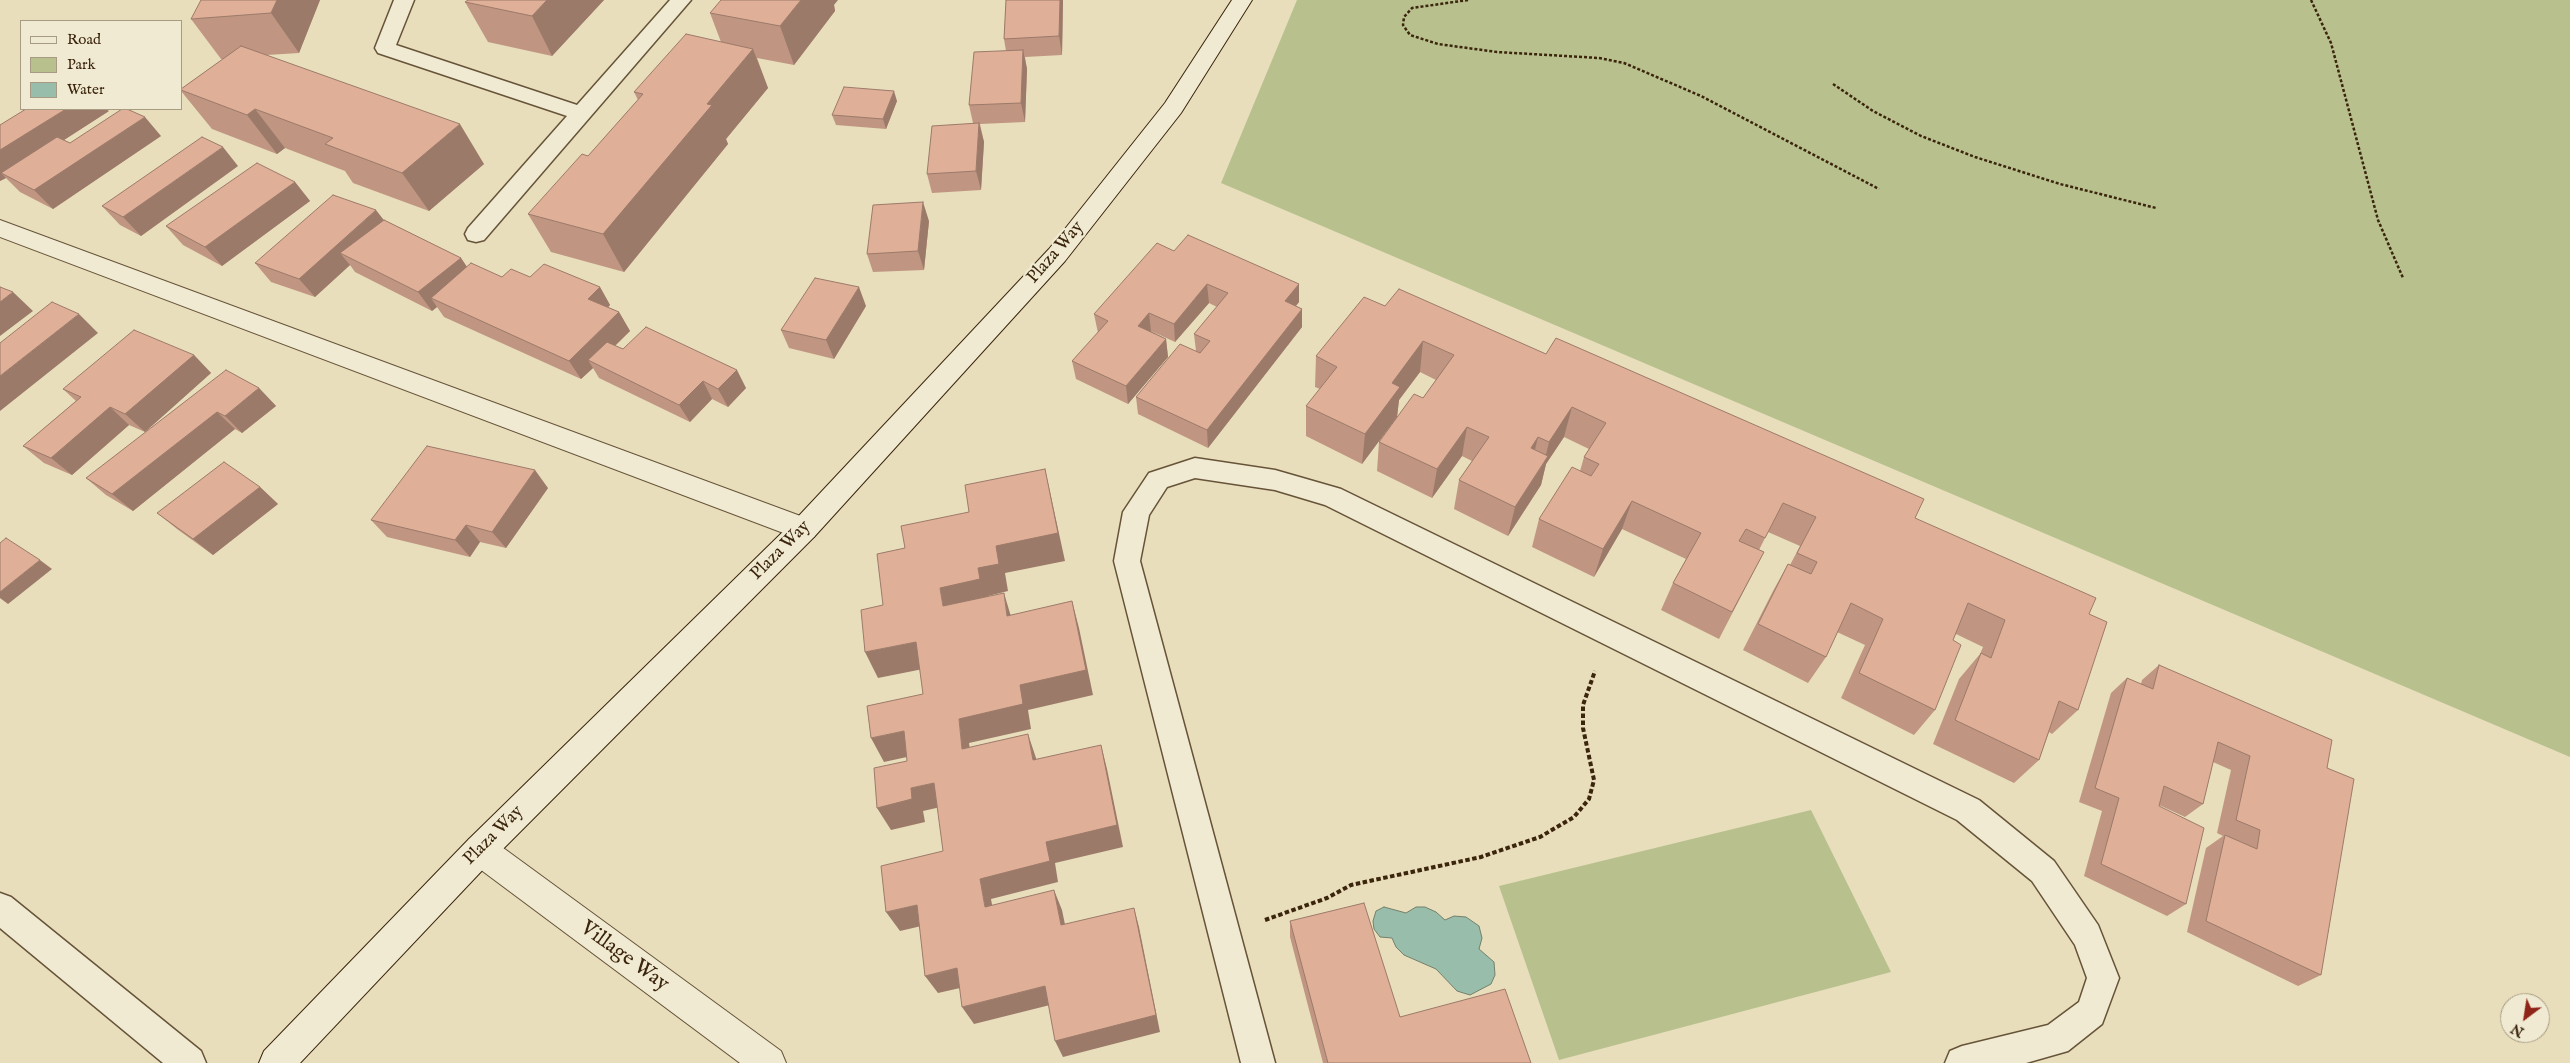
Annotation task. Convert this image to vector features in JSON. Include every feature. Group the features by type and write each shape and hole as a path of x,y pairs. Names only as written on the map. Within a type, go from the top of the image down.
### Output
{"main road":[{"name":"Plaza Way","path":"276,1063 480,850 804,529 1057,255 1173,108 1242,0"},
{"path":"0,228 804,529"},
{"name":"Village Way","path":"480,850 769,1063"}],"lane":[{"path":"404,0 385,48 582,114"},
{"path":"476,234 681,0"},
{"path":"1258,1063 1127,561 1136,512 1158,480 1195,468 1275,480 1332,496 1968,810 2042,871 2087,936 2102,978 2091,1014 2056,1039 1962,1063"},
{"path":"0,908 190,1063"}],"path":[{"path":"1468,0 1438,1 1417,6 1404,17 1403,25 1410,34 1420,40 1438,44 1497,52 1599,58 1624,63 1702,96 1878,189"},
{"path":"2311,0 2330,43 2370,184 2378,220 2403,278"},
{"path":"1832,84 1881,115 1921,136 1975,157 2060,184 2156,208"},
{"path":"1224,935 1327,898 1351,885 1481,857 1540,837 1574,817 1588,799 1594,780 1583,728 1583,705 1590,679 1614,635"}],"green space":[{"path":"1297,0 2570,0 2570,757 1221,183"},
{"path":"1811,810 1891,972 1559,1060 1499,886"}],"water":[{"path":"1384,907 1406,913 1416,907 1425,907 1436,912 1445,920 1454,916 1466,917 1479,926 1482,938 1479,949 1494,962 1495,975 1491,984 1470,995 1457,991 1436,969 1404,955 1396,947 1392,938 1380,937 1374,929 1373,921 1376,911"}],"building":[{"path":"201,0 277,0 271,13 191,19"},
{"path":"468,0 547,0 532,16 465,2"},
{"path":"721,0 801,0 780,26 710,13"},
{"path":"1006,0 1060,0 1059,36 1004,39"},
{"path":"686,34 753,49 707,104 712,105 603,234 528,214 582,154 588,156 643,94 634,92"},
{"path":"241,46 460,124 402,173 325,144 333,138 255,109 247,115 182,90 182,88"},
{"path":"1023,50 1021,103 969,105 974,52"},
{"path":"844,87 894,91 883,119 832,115"},
{"path":"24,110 64,110 0,150 0,125"},
{"path":"120,110 129,110 145,117 34,190 1,173 57,137 70,143"},
{"path":"979,123 976,171 927,174 932,126"},
{"path":"202,137 223,147 123,217 102,206"},
{"path":"257,163 295,182 205,247 166,226"},
{"path":"333,195 376,210 299,279 255,263"},
{"path":"923,202 918,251 867,254 873,205"},
{"path":"384,220 461,258 418,292 340,253"},
{"path":"1188,235 1299,284 1285,301 1302,309 1207,430 1136,397 1180,344 1200,353 1210,341 1194,334 1228,293 1207,284 1174,324 1149,313 1138,326 1166,339 1126,386 1072,361 1108,321 1094,314 1157,243 1174,251"},
{"path":"471,263 502,277 511,269 530,277 544,264 600,287 588,299 619,312 569,361 431,298"},
{"path":"815,278 859,287 826,340 781,330"},
{"path":"0,287 13,292 0,302"},
{"path":"1399,289 1546,354 1556,338 1924,499 1915,518 2096,598 2089,614 2107,622 2078,710 2059,701 2039,760 1955,720 1981,653 1991,658 2005,620 1968,603 1953,640 1961,645 1935,710 1859,673 1883,619 1851,603 1826,657 1758,624 1788,564 1811,574 1817,562 1797,553 1816,517 1783,503 1765,538 1746,529 1739,541 1764,552 1732,612 1673,583 1701,533 1632,501 1603,549 1539,519 1572,467 1591,476 1599,464 1584,457 1606,423 1572,407 1549,442 1538,437 1531,448 1548,456 1515,507 1459,480 1489,437 1467,427 1437,469 1379,442 1414,394 1423,398 1454,355 1423,341 1392,383 1400,387 1365,434 1306,406 1337,367 1316,356 1364,297 1385,306"},
{"path":"52,302 79,314 0,376 0,343"},
{"path":"646,327 737,370 718,389 703,381 679,405 588,360 607,342 623,349"},
{"path":"134,330 194,355 125,414 110,407 51,458 23,446 81,397 63,389"},
{"path":"226,370 259,388 225,416 217,412 112,494 86,478"},
{"path":"427,446 535,470 492,532 466,525 455,540 371,520"},
{"path":"224,462 260,487 193,539 157,513"},
{"path":"1045,469 1058,533 996,546 999,564 978,568 980,579 940,588 943,606 1004,593 1007,616 1072,601 1086,670 1020,685 1023,704 959,719 962,749 1028,734 1033,760 1101,745 1117,825 1046,842 1050,861 980,879 985,907 1054,890 1061,925 1134,908 1156,1015 1055,1041 1045,986 962,1007 957,968 925,976 917,905 886,912 881,866 943,851 934,783 911,788 912,799 877,808 874,768 907,761 904,731 871,738 867,706 923,694 916,642 865,652 861,610 883,605 877,554 905,548 901,526 969,512 965,485"},
{"path":"6,538 40,560 0,592 0,543"},
{"path":"2159,665 2332,740 2327,768 2354,779 2321,975 2206,921 2225,835 2257,849 2260,830 2236,820 2250,756 2218,742 2203,804 2164,786 2159,806 2204,828 2186,904 2101,864 2119,798 2095,788 2127,678 2153,689"},
{"path":"1364,903 1400,1017 1505,989 1531,1063 1328,1063 1290,921"}]}
